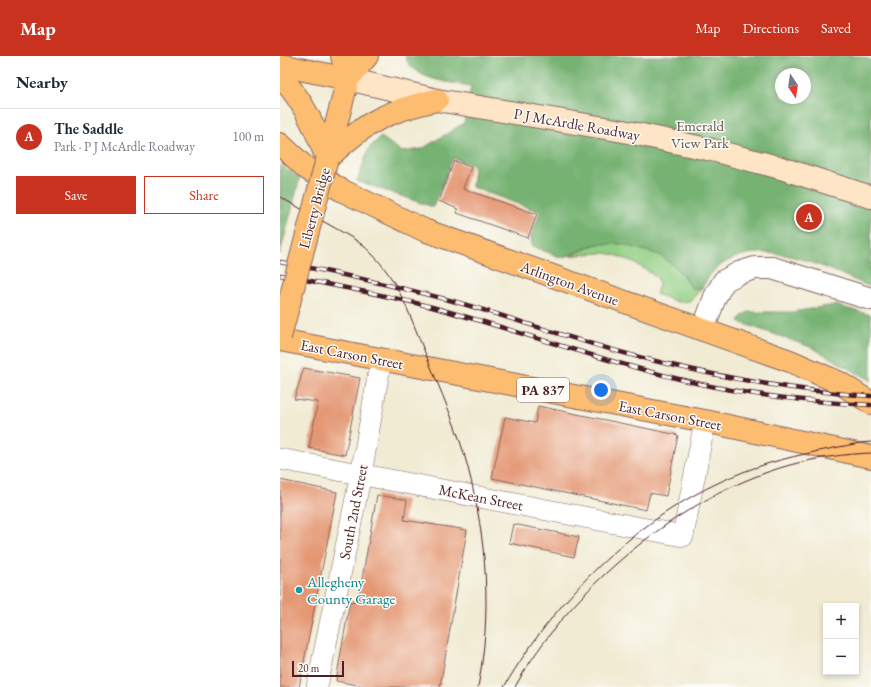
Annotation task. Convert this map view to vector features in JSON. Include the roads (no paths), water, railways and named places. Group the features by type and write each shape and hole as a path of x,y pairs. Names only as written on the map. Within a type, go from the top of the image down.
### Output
{"main road":[{"path":"309,56 348,79"},
{"path":"342,56 348,79"},
{"path":"348,79 367,56"},
{"name":"P J McArdle Roadway","path":"280,65 437,100 623,130 712,150 781,168 871,197"},
{"path":"280,76 304,106 327,159 346,141 369,123 393,112 437,100"},
{"name":"Liberty Bridge","path":"280,336 348,79"},
{"name":"Arlington Avenue","path":"280,144 306,168 341,190 424,230 790,361 840,383 871,403"},
{"name":"East Carson Street","path":"280,340 705,421 871,457"}],"street":[{"path":"703,330 715,297 724,281 739,273 755,268 772,268 871,299"},
{"name":"South 2nd Street","path":"317,687 361,474 381,360"},
{"name":"McKean Street","path":"280,459 683,536 705,421"}],"tram line":[{"path":"280,197 354,239 366,248 380,263 397,287 443,397 468,468 480,522 486,605 485,632 478,687"},
{"path":"504,687 552,618 580,586 610,556 643,529 678,505 715,484 754,468 780,460 871,442"},
{"path":"515,687 538,651 565,615 597,582 632,550 669,523 709,499 749,479 810,460 851,454 871,453"}],"railway":[{"path":"280,262 366,280 453,301 595,345 671,365 784,387 871,396"},
{"path":"280,275 413,302 465,316 630,366 718,388 783,398 871,405"}],"place":[{"name":"The Saddle","path":"809,217"},
{"name":"Allegheny County Garage","path":"299,590"}],"park label":[{"name":"Emerald View Park","path":"700,134"}]}
